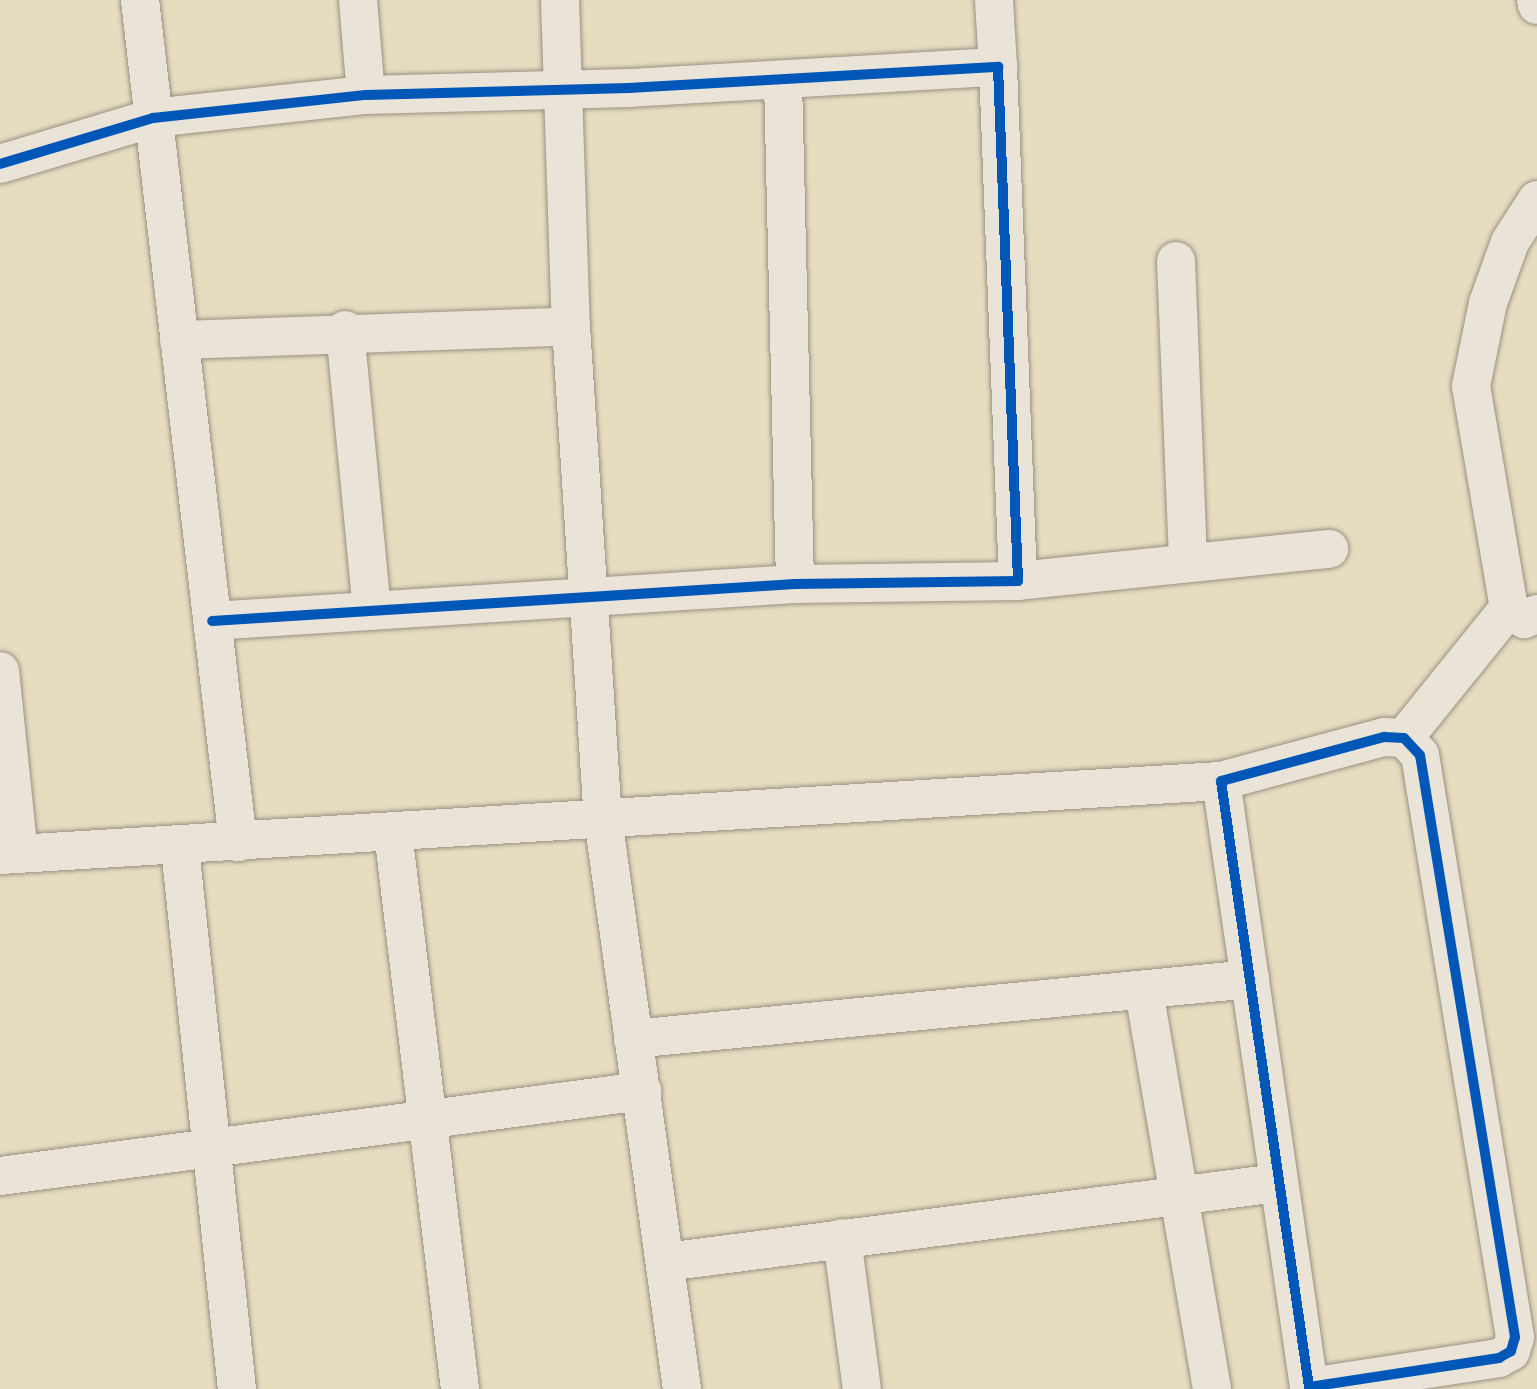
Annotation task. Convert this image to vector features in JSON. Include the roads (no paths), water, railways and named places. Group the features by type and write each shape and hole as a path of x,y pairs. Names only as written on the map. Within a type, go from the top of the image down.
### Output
{"street":[{"path":"140,0 238,842"},
{"path":"358,0 366,94"},
{"path":"560,0 571,326 585,595 603,818 682,1389"},
{"path":"994,0 1017,580"},
{"path":"1536,0 1537,5"},
{"path":"0,164 153,118 366,94 565,90 783,81 998,67"},
{"path":"783,81 794,584"},
{"path":"0,671 10,854 180,848 603,818 1221,781 1384,737 1404,737 1523,611 1471,386 1488,303 1510,242 1537,200"},
{"path":"1176,261 1188,563"},
{"path":"180,340 345,330 571,326"},
{"path":"345,330 372,611"},
{"path":"212,621 585,595 794,584 1017,580 1329,549"},
{"path":"1221,781 1306,1388 1499,1358 1511,1351 1515,1337 1420,755 1404,737"},
{"path":"393,832 424,1119 460,1389"},
{"path":"180,848 237,1389"},
{"path":"633,1039 1250,979"},
{"path":"1144,991 1212,1389"},
{"path":"0,1176 213,1151 424,1119 642,1091"},
{"path":"666,1262 1179,1192 1278,1183"},
{"path":"842,1238 862,1389"}]}
